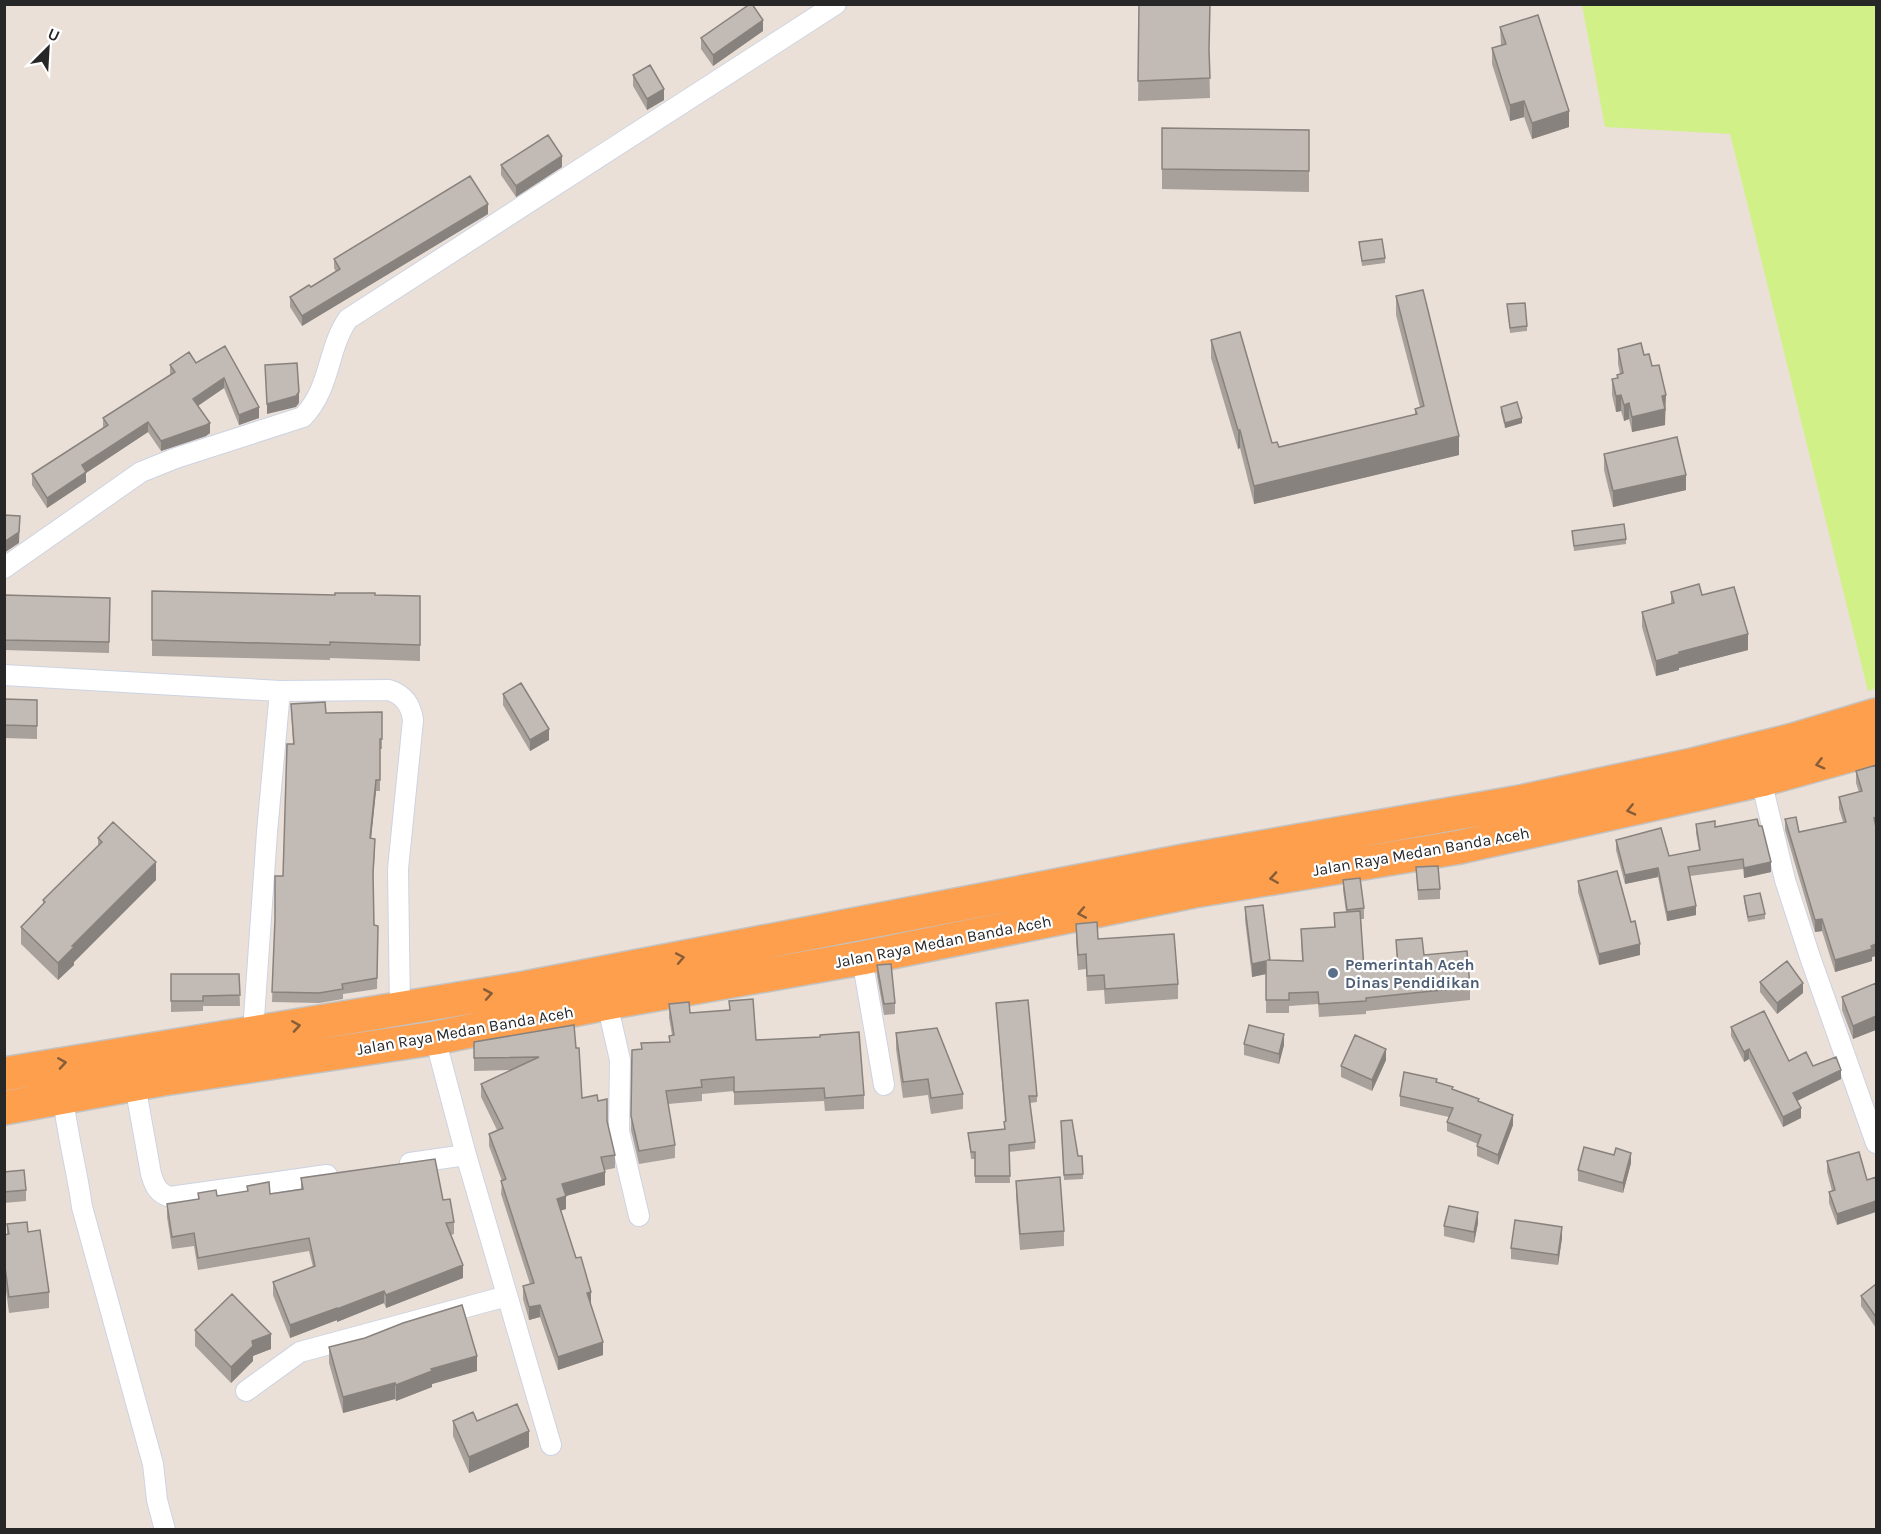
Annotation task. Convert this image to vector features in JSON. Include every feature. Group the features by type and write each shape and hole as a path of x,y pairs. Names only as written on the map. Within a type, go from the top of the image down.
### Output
{"highway":[{"name":"Jalan Raya Medan Banda Aceh","path":"4,1074 152,1070 435,1038 607,1003 862,958 1192,876 1692,765 1793,740 1876,715"},
{"name":"Jalan Raya Medan Banda Aceh","path":"4,1108 63,1097 152,1070 253,1032 400,1010 536,986 740,946 1192,876 1460,847 1761,780 1876,748"},
{"path":"740,946 749,978"}],"street":[{"path":"4,568 141,472 176,458 303,417 314,406 348,319 836,4"},
{"path":"4,675 280,691 389,690 398,693 411,709 413,732 398,869 400,1010"},
{"path":"253,1032 266,844 280,691"},
{"path":"1761,780 1785,880 1876,1143"},
{"path":"862,958 884,1085"},
{"path":"607,1003 620,1060 619,1131 639,1216"},
{"path":"435,1038 466,1155 551,1445"},
{"path":"152,1070 152,1174 160,1194 170,1197 348,1172"},
{"path":"63,1097 66,1126 78,1174 82,1207 153,1464 157,1500 165,1530"},
{"path":"395,1166 466,1155"},
{"path":"246,1391 300,1352 507,1296"}],"green space":[{"path":"1582,5 1876,5 1876,688 1868,691 1730,134 1605,127"}],"building":[{"path":"750,4 763,20 713,55 701,38"},
{"path":"1139,4 1210,4 1210,78 1138,81"},
{"path":"1538,15 1569,111 1532,123 1524,101 1510,105 1492,48 1506,44 1500,27"},
{"path":"650,65 664,89 647,99 633,75"},
{"path":"1162,128 1309,130 1309,171 1162,169"},
{"path":"548,135 562,156 516,186 501,165"},
{"path":"470,176 488,204 302,316 290,297 340,269 334,259"},
{"path":"1382,239 1385,258 1362,261 1359,242"},
{"path":"1423,290 1459,436 1254,486 1240,430 1238,430 1211,340 1240,332 1272,443 1277,442 1279,447 1417,414 1415,409 1424,406 1396,296"},
{"path":"1525,303 1527,326 1510,328 1507,304"},
{"path":"1641,343 1644,355 1649,354 1652,366 1659,365 1666,395 1662,396 1665,409 1632,417 1629,403 1624,405 1621,395 1616,396 1612,379 1618,378 1617,375 1623,373 1618,349"},
{"path":"225,346 259,407 239,415 224,378 193,399 210,423 161,441 148,422 82,465 86,472 47,498 32,474 108,425 103,418 175,372 170,365 189,352 196,363"},
{"path":"297,363 299,392 296,396 267,404 265,365"},
{"path":"1517,402 1522,418 1505,423 1501,407"},
{"path":"1677,437 1686,475 1613,491 1604,454"},
{"path":"4,515 20,516 19,532 4,542"},
{"path":"1624,524 1626,539 1574,546 1572,531"},
{"path":"1699,584 1702,595 1734,587 1748,634 1679,652 1679,654 1656,661 1642,612 1674,603 1671,592"},
{"path":"152,591 335,595 335,593 375,593 375,595 420,596 420,645 152,640"},
{"path":"4,595 110,598 109,642 4,640"},
{"path":"521,683 549,729 530,740 503,694"},
{"path":"4,699 37,700 37,726 4,725"},
{"path":"325,702 326,713 382,712 380,780 376,780 370,838 375,839 373,873 374,925 378,926 377,978 342,984 343,989 319,993 272,992 275,876 283,876 287,744 294,744 291,704"},
{"path":"1876,765 1876,817 1874,818 1876,827 1876,944 1871,946 1872,949 1835,960 1822,919 1815,920 1785,819 1796,817 1799,832 1846,822 1839,797 1862,791 1856,771"},
{"path":"1757,819 1759,826 1762,826 1771,862 1744,868 1743,859 1688,867 1696,906 1667,912 1658,868 1625,875 1616,840 1661,828 1669,856 1700,850 1696,824 1715,821 1715,827"},
{"path":"113,822 156,862 58,963 21,927 45,902 43,900 102,842 98,838"},
{"path":"1438,866 1440,889 1418,890 1416,867"},
{"path":"1617,871 1631,922 1635,921 1640,944 1599,954 1578,881"},
{"path":"1360,878 1364,908 1347,910 1343,880"},
{"path":"1760,893 1765,914 1748,917 1744,896"},
{"path":"1263,905 1270,960 1267,960 1303,961 1301,929 1335,927 1334,913 1360,911 1364,968 1398,966 1396,940 1422,938 1424,955 1467,951 1470,987 1366,998 1366,1001 1319,1004 1318,992 1289,993 1289,1000 1266,1000 1266,961 1252,964 1245,907"},
{"path":"1097,922 1098,939 1174,934 1178,984 1105,989 1104,975 1087,976 1086,954 1078,955 1076,924"},
{"path":"1787,961 1803,983 1777,1003 1760,982"},
{"path":"891,964 895,1003 884,1004 877,965"},
{"path":"171,974 239,974 240,995 203,996 203,1001 171,1001"},
{"path":"1876,983 1876,1016 1853,1026 1842,997"},
{"path":"753,999 756,1040 820,1037 820,1035 859,1032 864,1095 825,1098 824,1088 734,1092 734,1077 701,1080 702,1087 666,1091 675,1145 639,1151 631,1116 632,1050 642,1049 641,1043 670,1042 669,1036 674,1035 669,1004 689,1002 690,1013 730,1010 729,1001"},
{"path":"1028,1000 1037,1096 1029,1096 1035,1142 1009,1145 1010,1176 975,1176 975,1152 971,1152 968,1133 1005,1129 1004,1122 1006,1121 996,1003"},
{"path":"1764,1011 1789,1061 1806,1052 1813,1066 1836,1057 1841,1070 1793,1093 1801,1108 1783,1117 1749,1049 1744,1052 1731,1027"},
{"path":"574,1025 576,1048 579,1048 582,1098 597,1095 598,1101 607,1099 607,1121 615,1155 601,1157 605,1172 562,1184 566,1196 557,1199 576,1258 581,1257 591,1292 587,1293 603,1342 558,1357 540,1305 529,1307 523,1286 534,1283 501,1181 506,1179 489,1134 503,1128 481,1084 539,1057 474,1058 474,1042"},
{"path":"1249,1025 1284,1034 1279,1054 1244,1044"},
{"path":"937,1028 963,1094 931,1098 928,1079 903,1082 896,1033"},
{"path":"1355,1035 1386,1049 1372,1080 1341,1066"},
{"path":"1404,1072 1437,1079 1436,1082 1453,1087 1452,1089 1513,1115 1498,1155 1477,1146 1481,1135 1447,1122 1453,1108 1400,1096"},
{"path":"1072,1120 1078,1156 1082,1156 1083,1174 1064,1175 1061,1121"},
{"path":"1584,1147 1614,1155 1616,1148 1631,1153 1623,1183 1578,1170"},
{"path":"1859,1152 1867,1180 1876,1177 1876,1201 1837,1214 1829,1192 1835,1190 1827,1161"},
{"path":"435,1159 443,1200 450,1199 454,1222 446,1223 463,1265 386,1295 384,1291 290,1325 273,1282 315,1266 309,1238 198,1258 194,1233 172,1237 167,1204 199,1199 198,1193 216,1190 217,1196 248,1191 247,1186 269,1182 270,1194 303,1189 301,1178"},
{"path":"24,1170 26,1190 4,1192 4,1172"},
{"path":"1060,1177 1064,1231 1020,1234 1016,1181"},
{"path":"1449,1206 1478,1212 1474,1232 1444,1226"},
{"path":"1515,1220 1562,1227 1558,1255 1511,1248"},
{"path":"27,1222 28,1232 40,1230 49,1292 9,1297 4,1260 4,1235 9,1234 7,1224"},
{"path":"1876,1284 1876,1317 1861,1296"},
{"path":"232,1294 271,1334 252,1341 253,1346 231,1367 195,1330"},
{"path":"462,1305 477,1356 431,1369 432,1371 396,1385 395,1383 343,1397 329,1347 365,1338 403,1323"},
{"path":"517,1404 529,1431 469,1457 453,1421 473,1412 477,1421"}],"place":[{"name":"Pemerintah Aceh Dinas Pendidikan","path":"1333,973"}]}
